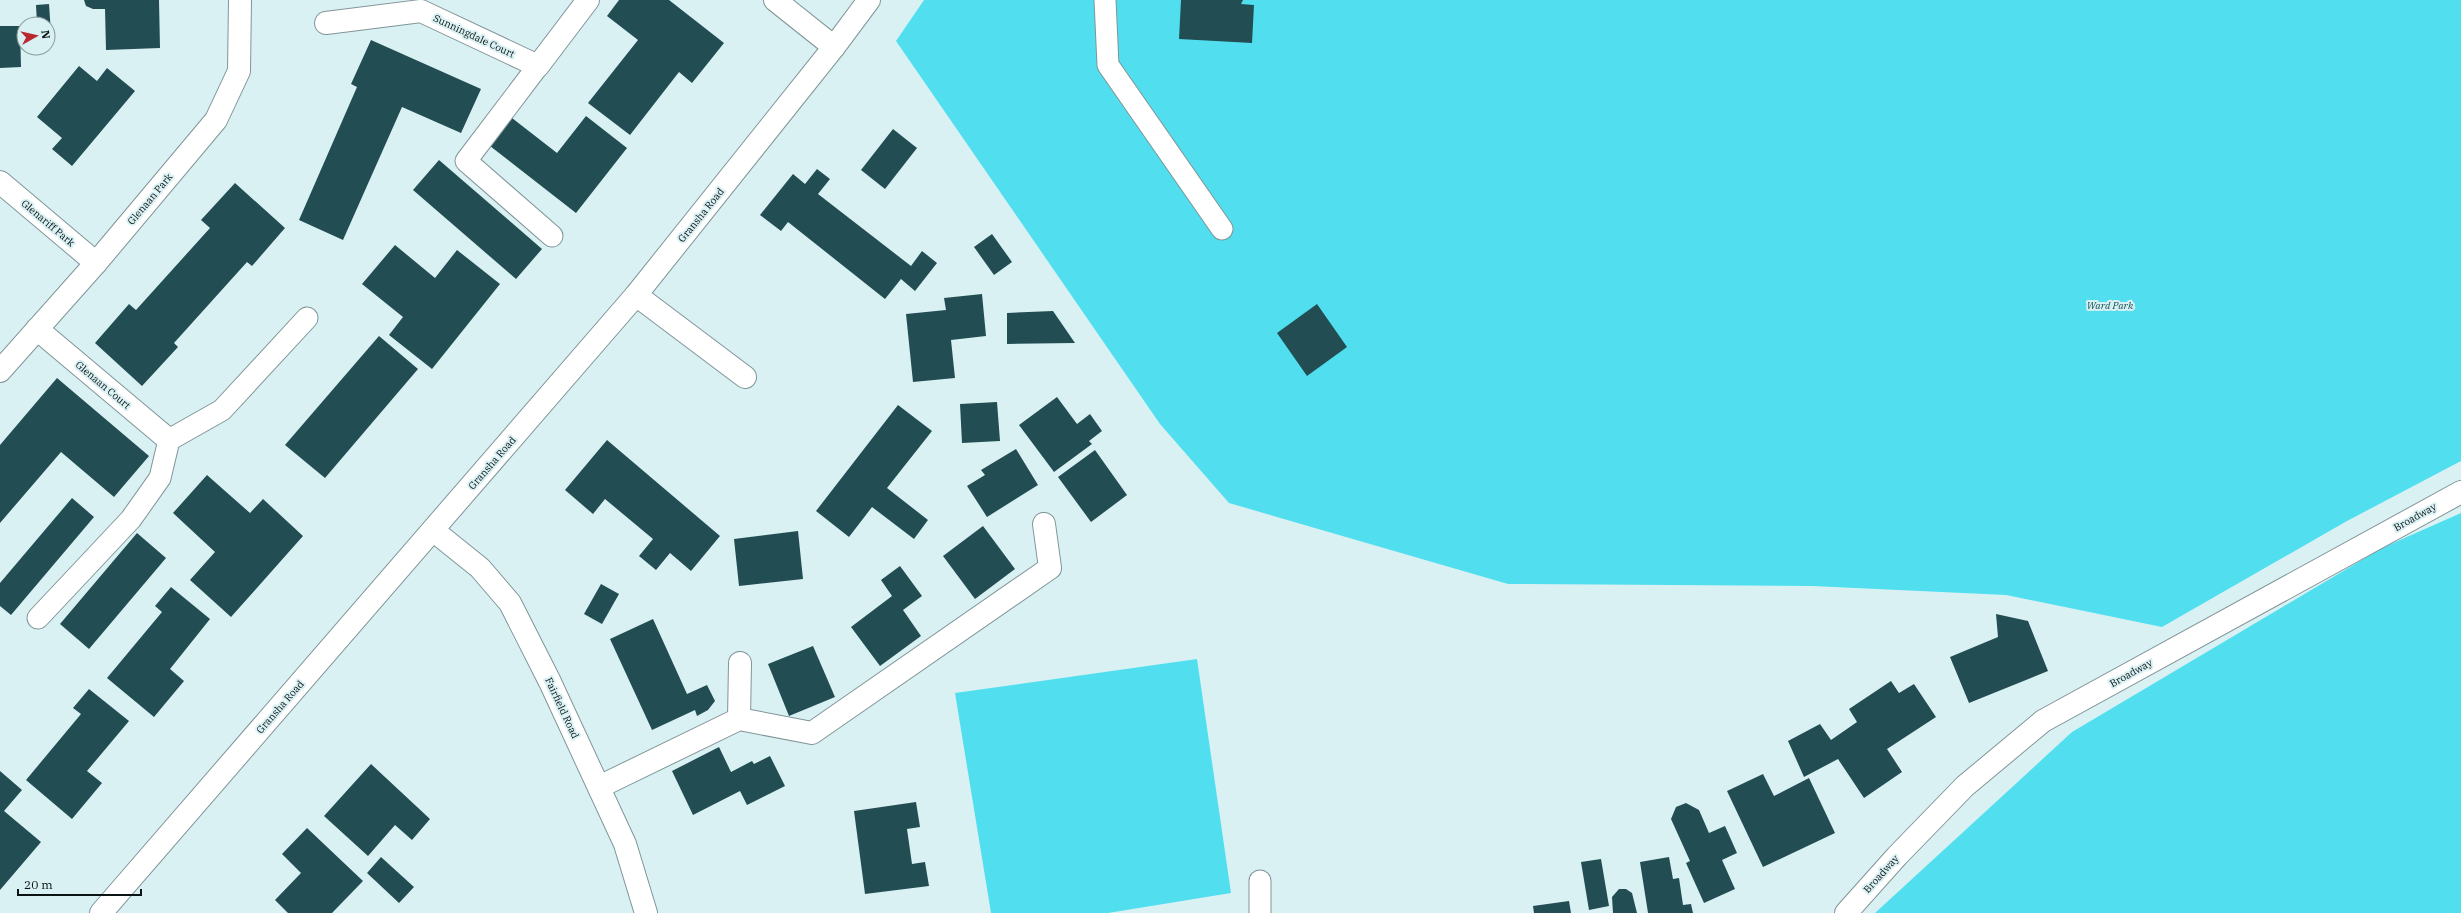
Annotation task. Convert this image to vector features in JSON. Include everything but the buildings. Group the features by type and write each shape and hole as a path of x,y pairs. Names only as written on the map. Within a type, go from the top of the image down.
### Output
{"street":[{"name":"Glenaan Park","path":"0,371 96,263 216,120 239,71 240,0"},
{"path":"538,66 588,0"},
{"path":"775,0 834,48"},
{"name":"Gransha Road","path":"101,913 434,531 636,295 834,48 869,0"},
{"name":"Sunningdale Court","path":"326,23 421,11 538,66"},
{"name":"Glenariff Park","path":"0,182 96,263"},
{"path":"636,295 745,377"},
{"name":"Glenaan Court","path":"37,330 168,440"},
{"name":"Broadway","path":"1846,913 1897,856 1965,786 2043,721 2461,492"},
{"path":"600,787 739,719 812,733 1050,568 1044,524"},
{"name":"Fairfield Road","path":"434,531 480,568 510,603 600,787 626,844 646,913"},
{"path":"739,719 740,663"}],"lane":[{"path":"1105,0 1108,65 1222,229"},
{"path":"538,66 466,161 552,236"},
{"path":"38,618 131,520 160,478 168,440 222,410 307,318"},
{"path":"1260,881 1260,913"}],"green space":[{"name":"Ward Park","path":"924,0 2461,0 2461,461 2347,521 2162,627 2006,595 1812,586 1508,584 1229,503 1160,424 896,41"},
{"path":"2461,513 2461,913 1875,913 2072,732 2382,548"},
{"path":"1197,659 1231,893 1108,913 991,913 955,693"}]}
